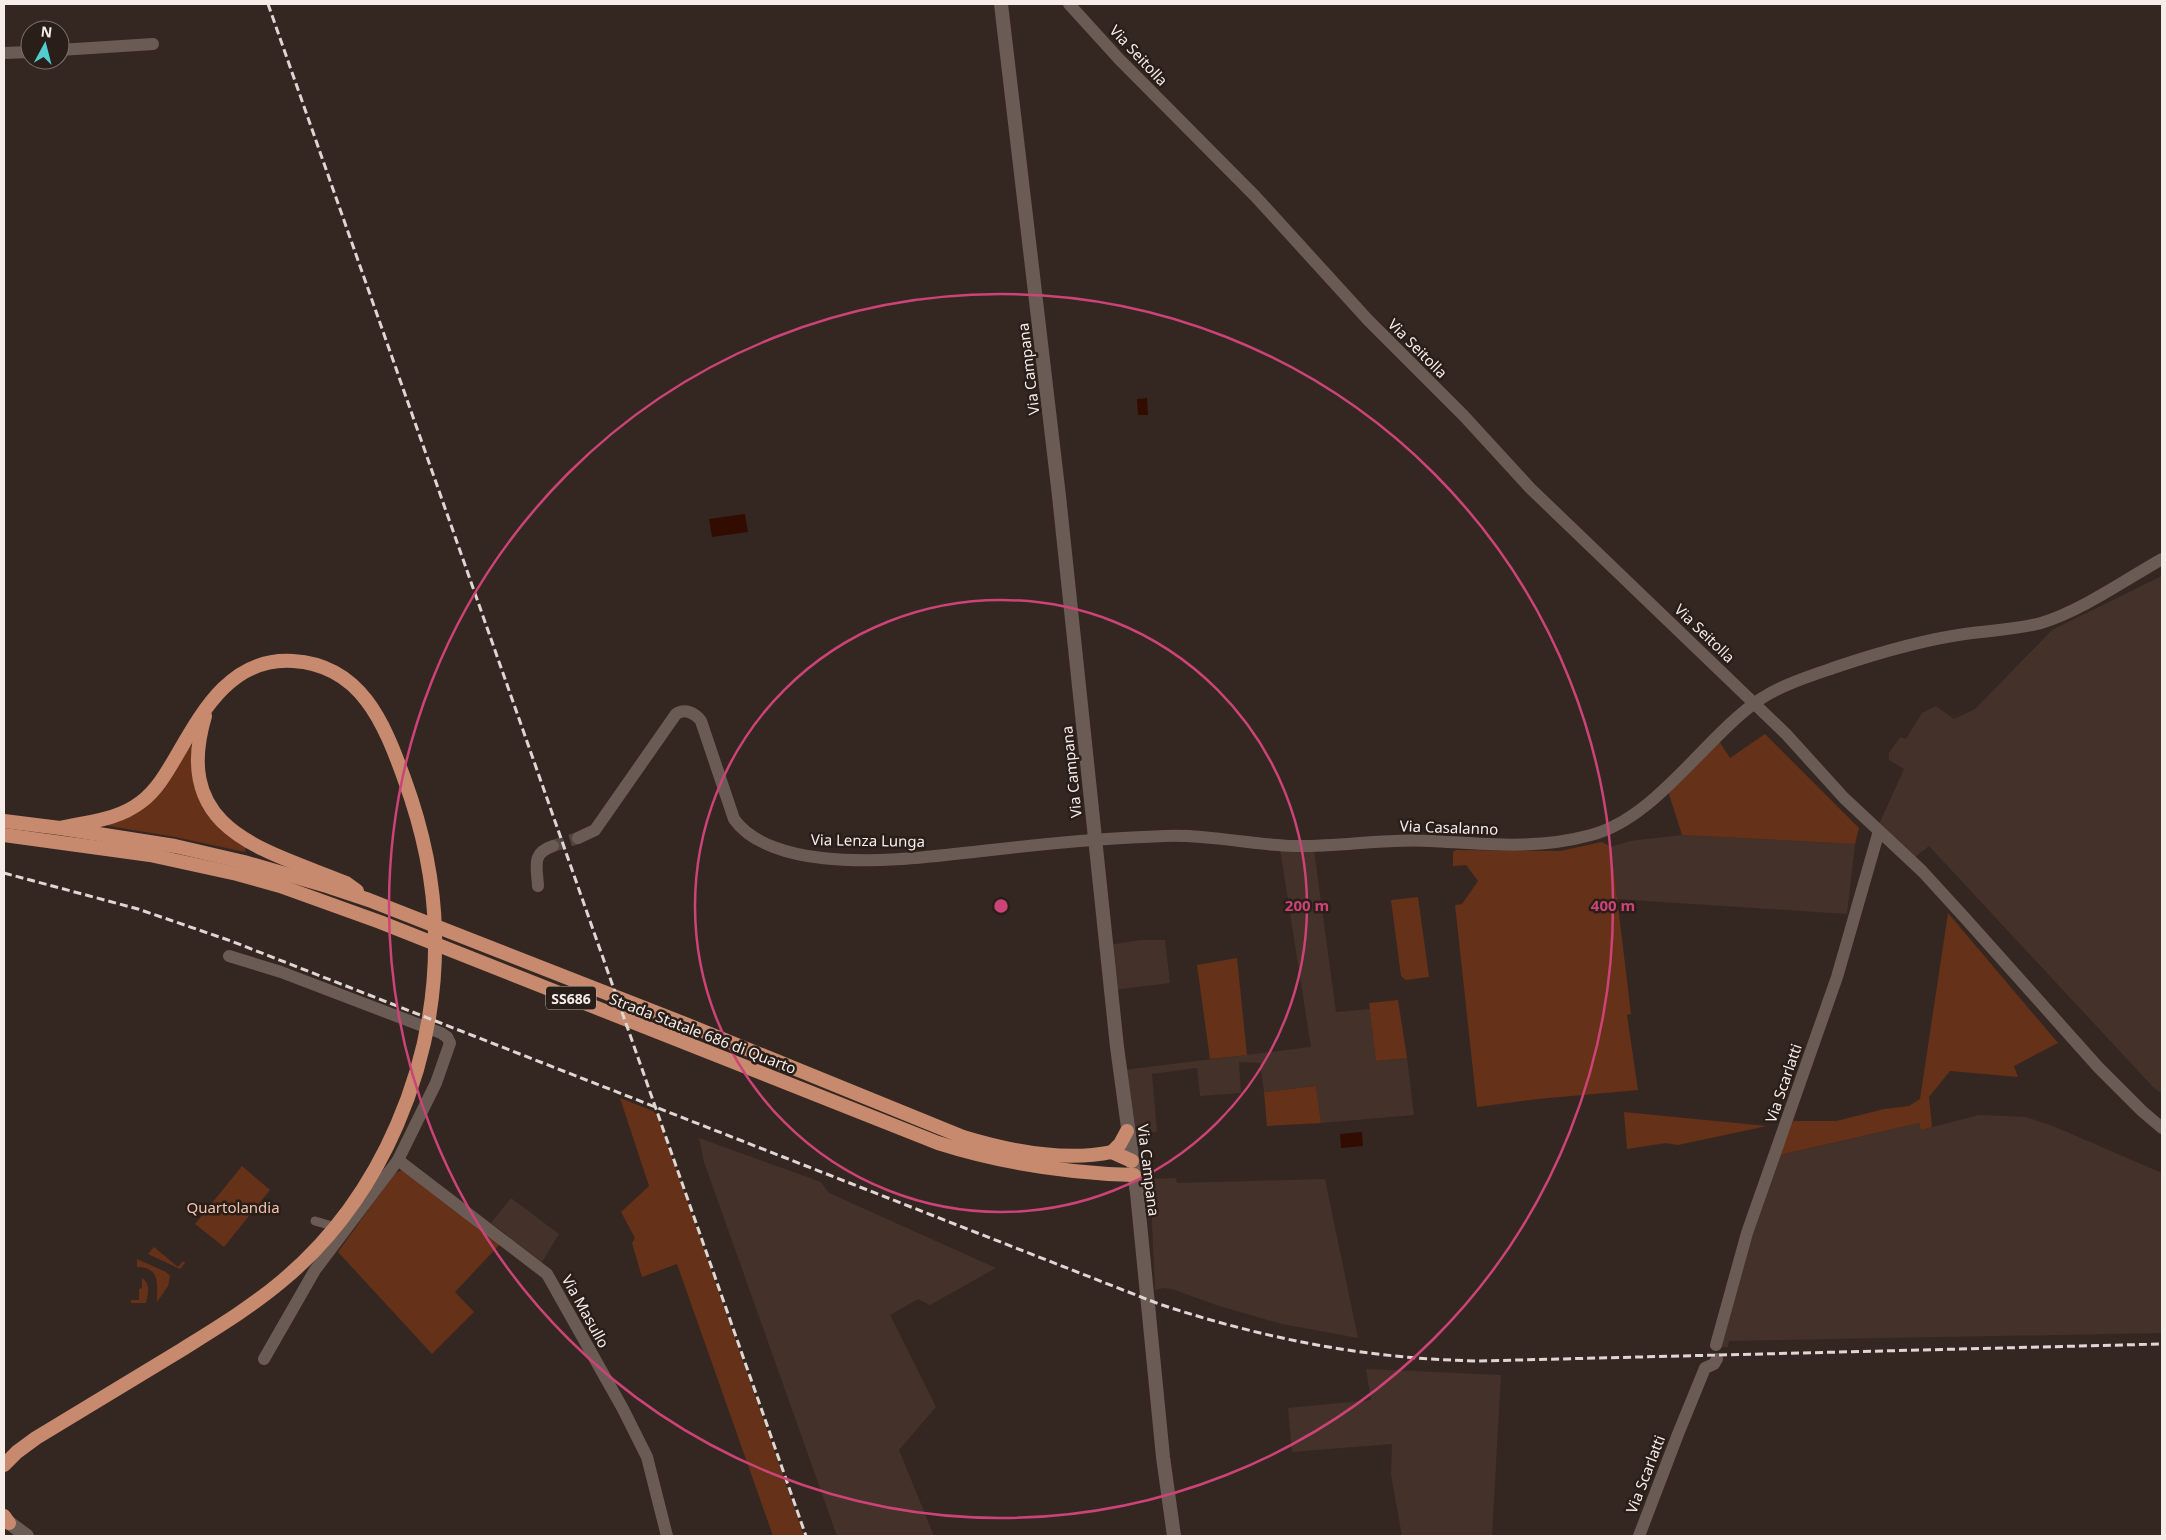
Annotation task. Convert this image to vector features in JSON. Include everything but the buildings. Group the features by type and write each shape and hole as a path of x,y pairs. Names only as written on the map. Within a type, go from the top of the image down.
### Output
{"highway":[{"path":"4,1465 31,1442 247,1307 283,1281 350,1209 370,1178 395,1131 410,1090 425,1038 435,956 435,931 428,863 404,777 385,729 375,710 357,689 341,675 323,667 292,660 268,663 250,668 233,678 221,688 194,724 167,771 144,800 116,817 60,828"},
{"path":"207,709 198,745 198,774 205,797 218,818 229,830 249,843 346,883 369,900"},
{"name":"Strada Statale 686 di Quarto","path":"4,821 141,840 216,855 284,873 369,900 688,1025 963,1137 1030,1152 1078,1155 1112,1152"},
{"name":"Strada Statale 686 di Quarto","path":"4,834 150,855 238,874 280,886 380,922 938,1143 1016,1163 1133,1168"},
{"path":"1127,1131 1120,1144 1112,1152 1133,1168"}],"main road":[{"name":"Via Campana","path":"1002,4 1059,496 1094,841 1127,1131 1133,1168 1163,1457 1174,1536"},
{"path":"5,1519 27,1536"}],"street":[{"name":"Via Seitolla","path":"1069,4 1132,73 1255,196 1368,320 1464,416 1530,488 1755,703 1844,798 1922,871 2098,1067 2142,1112 2162,1128"},
{"path":"70,49 153,44"},
{"path":"4,53 20,52"},
{"name":"Via Casalanno","path":"1094,841 1165,836 1295,846 1429,840 1526,845 1564,842 1596,834 1622,821 1656,797 1755,703 1779,688 1802,678 1886,651 1965,634 2022,627 2057,617 2162,559"},
{"name":"Via Lenza Lunga","path":"578,838 595,830 676,714 685,711 697,716 701,721 734,819 747,833 778,849 826,859 912,859 1094,841"},
{"name":"Via Scarlatti","path":"1716,1345 1747,1233 1833,986 1879,831"},
{"path":"538,886 538,856 542,851 553,846"},
{"path":"229,956 315,984 447,1037 450,1047 436,1084 398,1160 315,1270 264,1359"},
{"name":"Via Masullo","path":"398,1160 547,1274 623,1410 646,1457 667,1536"},
{"path":"315,1220 347,1230"},
{"name":"Via Scarlatti","path":"1639,1536 1705,1368 1714,1364 1717,1359"}],"shaded area":[{"path":"1147,398 1148,415 1138,415 1137,399"},
{"path":"745,514 748,532 712,537 709,519"},
{"path":"2162,576 2162,1094 2153,1087 1929,846 1915,857 1879,824 1904,769 1889,760 1889,753 1900,737 1906,739 1922,713 1936,706 1954,719 1975,709 2052,630"},
{"path":"1682,835 1855,844 1847,914 1617,899 1611,847 1630,841"},
{"path":"1280,849 1314,850 1336,1012 1370,1009 1376,1061 1407,1058 1414,1115 1321,1123 1316,1086 1264,1092 1260,1063 1239,1062 1241,1093 1200,1096 1197,1068 1152,1074 1157,1132 1131,1134 1123,1070 1311,1047"},
{"path":"1141,940 1165,940 1170,983 1113,990 1108,945"},
{"path":"1979,1115 2026,1117 2053,1126 2162,1173 2162,1333 1729,1341 1728,1347 1710,1348 1733,1272 1778,1158 1784,1154 1919,1123 1921,1130"},
{"path":"1362,1132 1363,1146 1341,1148 1340,1134"},
{"path":"699,1138 821,1182 829,1193 996,1268 930,1305 918,1299 890,1315 936,1407 899,1450 934,1536 837,1536 704,1162"},
{"path":"1176,1178 1177,1183 1325,1179 1358,1338 1282,1324 1219,1306 1172,1289 1163,1288 1155,1290 1150,1179"},
{"path":"511,1198 559,1234 542,1262 491,1223"},
{"path":"1366,1369 1501,1375 1492,1536 1402,1536 1391,1475 1392,1444 1292,1452 1288,1408 1371,1400"}],"green space":[{"path":"1765,734 1859,828 1855,844 1682,835 1668,791 1719,741 1730,758"},
{"path":"189,744 192,747 194,777 204,805 222,828 246,846 245,852 175,837 109,826 109,824 116,821"},
{"path":"1602,842 1611,847 1631,1014 1627,1015 1638,1090 1538,1099 1477,1107 1455,905 1462,904 1478,881 1466,865 1453,866 1453,852 1456,850 1560,851"},
{"path":"1418,897 1429,977 1406,980 1401,976 1391,900"},
{"path":"1948,913 2058,1043 2014,1066 2018,1077 1950,1071 1929,1097 1932,1127 1921,1130 1919,1123 1784,1154 1778,1158 1793,1121 1836,1121 1884,1109 1909,1106 1920,1099"},
{"path":"1237,958 1247,1055 1210,1059 1197,965"},
{"path":"1398,1000 1407,1058 1376,1061 1369,1003"},
{"path":"1316,1086 1321,1123 1267,1126 1264,1092"},
{"path":"620,1098 653,1111 657,1115 804,1536 773,1536 677,1264 642,1277 632,1243 635,1238 621,1212 649,1186"},
{"path":"1624,1112 1767,1126 1678,1145 1666,1143 1627,1149"},
{"name":"Quartolandia","path":"242,1166 270,1190 224,1247 195,1224"},
{"path":"402,1170 500,1244 455,1292 474,1312 432,1354 338,1252 395,1173"},
{"path":"154,1247 178,1267 183,1261 185,1263 180,1269 148,1254"},
{"path":"137,1259 166,1272 170,1276 168,1286 157,1302 157,1285 154,1275 145,1268 137,1267"},
{"path":"142,1278 148,1286 146,1303 131,1303 131,1300 139,1300"}],"tunnel":[{"path":"553,846 578,838"}],"railway":[{"path":"268,4 806,1536"},
{"path":"4,873 138,909 231,941 1159,1304 1277,1337 1317,1345 1397,1356 1479,1361 2162,1344"}]}
